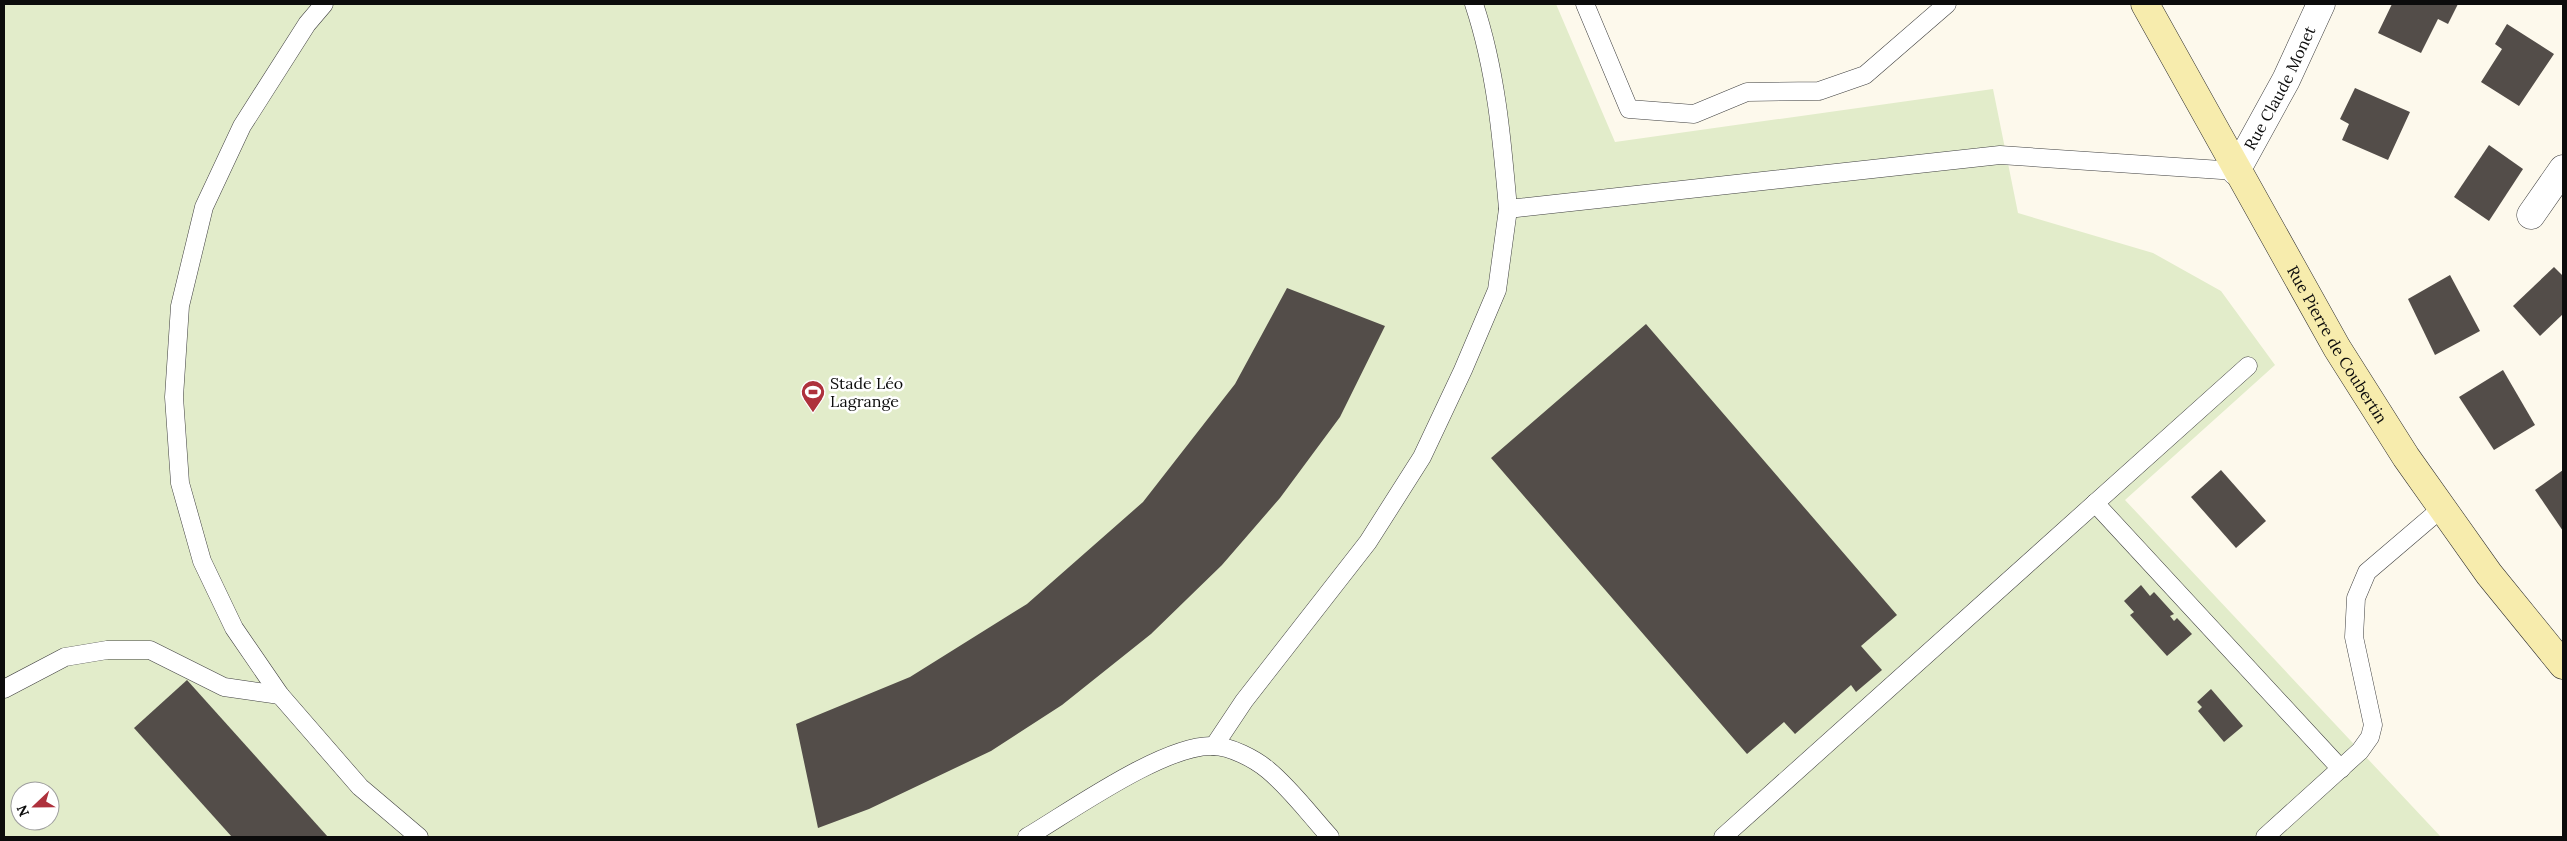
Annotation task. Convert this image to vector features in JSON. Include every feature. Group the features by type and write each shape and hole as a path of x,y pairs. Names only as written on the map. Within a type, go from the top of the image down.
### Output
{"main road":[{"name":"Rue Pierre de Coubertin","path":"2145,4 2236,171 2337,348 2442,508 2489,574 2563,665"}],"street":[{"name":"Rue Claude Monet","path":"2236,171 2286,80 2320,4"},
{"path":"2531,215 2563,169"}],"lane":[{"path":"324,4 307,24 242,126 204,207 180,306 174,388 180,484 202,561 234,628 280,695 360,787 419,837"},
{"path":"1214,746 1244,701 1368,542 1422,457 1463,370 1497,290 1508,209 1500,114 1483,32 1474,4"},
{"path":"1585,4 1629,110 1694,114 1747,92 1820,90 1866,75 1947,4"},
{"path":"1508,209 2000,155 2236,171"},
{"path":"1723,837 2248,366"},
{"path":"2095,503 2341,769"},
{"path":"2265,837 2341,769 2360,751 2370,738 2373,725 2354,637 2356,598 2368,572 2442,508"},
{"path":"4,689 65,657 107,650 150,650 224,687 280,695"},
{"path":"1027,837 1159,760 1187,749 1214,746 1242,754 1268,770 1330,837"}],"green space":[{"path":"4,4 1556,4 1615,142 1993,89 2018,213 2153,253 2221,291 2275,365 2125,500 2441,837 4,837"}],"building":[{"path":"2392,4 2458,4 2448,24 2438,19 2421,53 2378,33"},
{"path":"2507,24 2554,54 2519,106 2481,82 2502,49 2495,44"},
{"path":"2355,88 2410,112 2388,160 2342,140 2349,124 2340,119"},
{"path":"2489,145 2523,169 2489,221 2454,197"},
{"path":"2554,267 2563,276 2563,314 2540,336 2513,306"},
{"path":"2450,275 2480,331 2435,355 2408,299"},
{"path":"1287,288 1385,326 1340,417 1280,498 1222,565 1151,634 1062,705 991,751 869,809 818,828 796,724 910,677 1027,604 1143,502 1235,384"},
{"path":"1646,324 1897,615 1861,646 1882,670 1856,692 1851,685 1795,734 1784,722 1747,754 1491,458"},
{"path":"2503,370 2535,425 2494,450 2459,397"},
{"path":"2221,470 2266,521 2236,548 2191,497"},
{"path":"2563,470 2563,531 2535,490"},
{"path":"2141,585 2150,596 2154,592 2174,614 2170,616 2174,621 2177,618 2192,634 2167,656 2130,615 2134,612 2124,601"},
{"path":"187,680 328,837 232,837 134,728"},
{"path":"2211,689 2243,726 2224,742 2198,711 2202,707 2197,702"}],"place":[{"name":"Stade Léo Lagrange","path":"813,413"}]}
